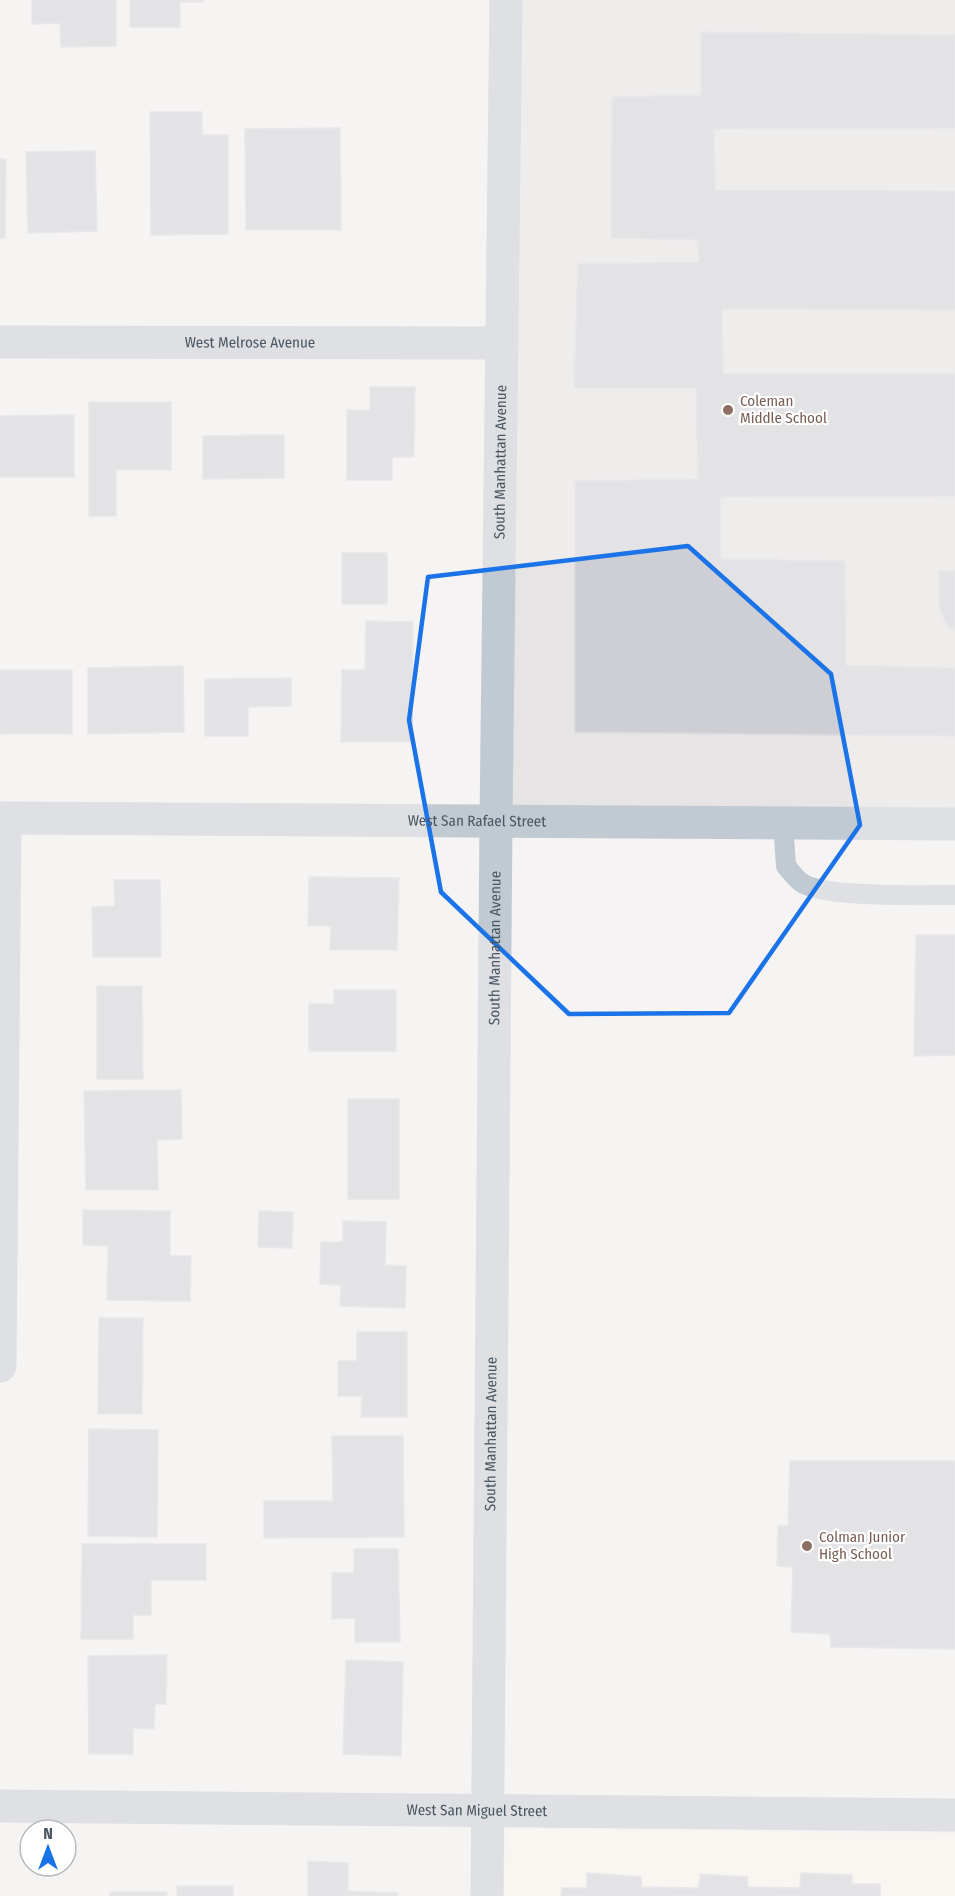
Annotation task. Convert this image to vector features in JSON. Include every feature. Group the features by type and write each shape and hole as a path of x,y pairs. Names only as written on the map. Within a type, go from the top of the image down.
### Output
{"street":[{"name":"South Manhattan Avenue","path":"487,1896 506,0"},
{"name":"West Melrose Avenue","path":"0,342 501,343"},
{"name":"West San Rafael Street","path":"2,818 496,819 955,824"},
{"path":"0,1366 2,818"},
{"name":"West San Miguel Street","path":"0,1806 955,1815"}],"lane":[{"path":"783,822 786,866 802,884 822,890 878,895 955,895"}],"highlighted area":[{"path":"688,546 831,674 860,825 729,1013 569,1014 441,892 409,720 428,577"}],"shaded area":[{"name":"Coleman Middle School","path":"506,0 955,0 955,824 496,820"},
{"path":"508,1829 955,1834 955,1896 504,1896 504,1864"}],"building":[{"path":"32,0 116,0 116,46 61,47 60,23 32,24"},
{"path":"130,0 204,0 204,2 180,2 180,27 130,27"},
{"path":"701,32 955,35 955,128 714,129 715,190 955,191 955,310 722,309 723,374 955,374 955,496 720,497 721,559 845,561 846,665 955,668 955,736 575,732 575,481 698,479 696,388 574,388 578,264 699,262 697,240 611,238 612,97 701,95"},
{"path":"150,112 202,112 202,135 228,135 228,234 151,235"},
{"path":"340,128 341,230 246,230 245,129"},
{"path":"95,151 97,231 28,233 26,152"},
{"path":"0,159 6,159 5,238 0,238"},
{"path":"370,387 415,387 414,457 392,457 392,480 347,480 347,410 370,410"},
{"path":"89,402 171,402 171,470 116,470 116,516 89,516"},
{"path":"74,415 74,477 0,477 0,416"},
{"path":"284,435 284,478 203,479 203,436"},
{"path":"342,553 387,553 387,604 342,604"},
{"path":"939,571 955,571 955,631 946,624 939,606"},
{"path":"366,621 413,622 412,742 341,742 342,670 365,670"},
{"path":"183,666 184,732 88,734 88,668"},
{"path":"0,670 72,670 72,734 0,734"},
{"path":"291,678 291,706 248,707 248,736 205,736 205,679"},
{"path":"309,877 399,878 397,950 330,950 331,926 308,926"},
{"path":"114,880 160,880 161,957 93,957 92,907 115,906"},
{"path":"916,935 955,935 955,1055 914,1056"},
{"path":"97,986 142,986 143,1079 97,1079"},
{"path":"334,990 396,990 396,1051 309,1051 309,1004 334,1004"},
{"path":"181,1090 182,1139 157,1140 158,1190 86,1190 84,1091"},
{"path":"348,1099 399,1099 399,1199 348,1199"},
{"path":"83,1210 170,1211 170,1256 191,1256 190,1301 107,1300 108,1246 83,1245"},
{"path":"259,1211 293,1212 292,1248 258,1247"},
{"path":"343,1221 386,1222 385,1265 406,1266 405,1308 340,1306 341,1285 320,1284 321,1242 343,1242"},
{"path":"99,1318 143,1318 142,1414 98,1414"},
{"path":"357,1332 407,1332 407,1417 361,1417 362,1396 338,1396 338,1361 357,1361"},
{"path":"89,1429 158,1430 157,1537 88,1536"},
{"path":"332,1436 403,1436 404,1537 264,1538 264,1501 333,1501"},
{"path":"790,1461 955,1461 955,1649 831,1647 830,1634 791,1632 793,1567 777,1566 778,1526 788,1525"},
{"path":"82,1544 206,1544 206,1580 151,1580 151,1615 133,1615 133,1639 81,1639"},
{"path":"354,1549 398,1549 400,1642 355,1642 355,1618 332,1619 332,1573 354,1573"},
{"path":"167,1655 166,1704 155,1704 154,1729 133,1728 133,1754 89,1754 88,1656"},
{"path":"346,1660 403,1662 401,1756 343,1754"},
{"path":"308,1861 348,1863 348,1891 398,1893 398,1896 308,1896"},
{"path":"587,1873 641,1877 642,1887 699,1888 700,1874 747,1877 748,1887 800,1888 801,1873 852,1875 852,1884 880,1884 880,1896 561,1896 562,1888 587,1888"},
{"path":"177,1886 233,1886 233,1896 177,1896"},
{"path":"110,1892 167,1892 167,1896 110,1896"}],"place":[{"name":"Coleman Middle School","path":"728,410"},
{"name":"Colman Junior High School","path":"807,1546"}]}
